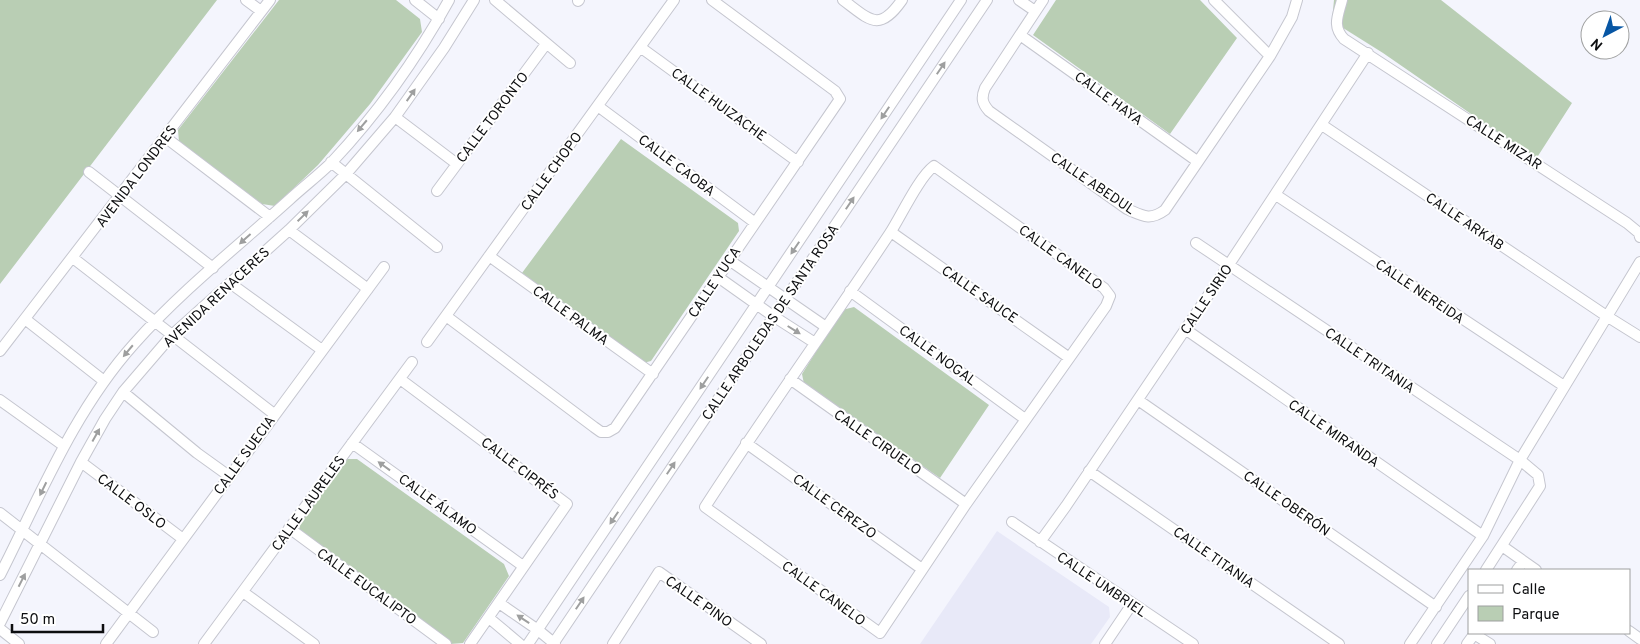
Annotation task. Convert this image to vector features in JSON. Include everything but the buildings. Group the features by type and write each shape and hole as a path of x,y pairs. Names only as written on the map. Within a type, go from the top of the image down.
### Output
{"street":[{"path":"246,0 262,11"},
{"name":"AVENIDA LONDRES","path":"0,351 270,0"},
{"path":"415,0 439,19"},
{"name":"AVENIDA RENACERES","path":"0,575 64,446 104,381 155,321 331,162 392,90 439,19 449,0"},
{"name":"AVENIDA RENACERES","path":"0,623 81,462 105,419 123,392 172,335 289,230 346,174 395,117 444,48 474,0"},
{"path":"494,0 570,63"},
{"name":"CALLE CHOPO","path":"427,342 674,0"},
{"name":"CALLE YUCA","path":"446,316 601,432 608,432 614,428 653,374 754,222 798,162 840,99 839,95 712,0"},
{"path":"843,0 865,17 875,20 883,20 892,14 902,0"},
{"name":"CALLE ARBOLEDAS DE SANTA ROSA","path":"549,639 768,287 961,0"},
{"name":"CALLE ARBOLEDAS DE SANTA ROSA","path":"528,644 549,639 785,299 987,0"},
{"path":"1019,0 1035,11"},
{"name":"CALLE ABEDUL","path":"1043,0 984,88 983,104 989,111 1127,209 1143,216 1153,217 1165,210 1270,56 1292,17 1298,0"},
{"path":"1214,0 1270,56"},
{"name":"CALLE MIZAR","path":"1342,0 1336,22 1338,32 1344,39 1627,223 1639,235"},
{"name":"CALLE HAYA","path":"1020,34 1198,161"},
{"name":"CALLE TORONTO","path":"437,190 546,44"},
{"name":"CALLE HUIZACHE","path":"640,47 798,162"},
{"name":"CALLE SIRIO","path":"1040,542 1276,195 1368,53"},
{"name":"CALLE CAOBA","path":"598,107 754,222"},
{"path":"395,117 457,164"},
{"name":"CALLE ARKAB","path":"1322,125 1640,337"},
{"path":"165,137 270,217"},
{"path":"331,162 437,247"},
{"name":"CALLE CANELO","path":"934,166 1108,292 1110,296 1108,302 966,504 880,633 705,507 746,443 850,291 891,232 927,172 934,166"},
{"path":"89,172 213,268"},
{"name":"CALLE NEREIDA","path":"1276,195 1564,386"},
{"path":"289,230 368,289"},
{"name":"CALLE SAUCE","path":"891,232 1068,357"},
{"name":"CALLE TRITANIA","path":"1196,243 1535,471 1540,480 1540,486 1502,546"},
{"name":"CALLE PALMA","path":"489,256 653,374"},
{"path":"73,258 274,414"},
{"path":"729,260 826,327"},
{"path":"1410,644 1483,536 1520,460 1640,262"},
{"name":"CALLE SUECIA","path":"106,644 384,267"},
{"path":"718,277 773,316 816,343"},
{"path":"230,283 322,350"},
{"name":"CALLE NOGAL","path":"850,291 1026,419"},
{"path":"25,319 104,381"},
{"name":"CALLE MIRANDA","path":"1185,329 1483,536"},
{"name":"CALLE LAURELES","path":"204,644 412,362"},
{"name":"CALLE CIPRÉS","path":"400,379 568,504 470,644"},
{"name":"CALLE CIRUELO","path":"790,379 966,504"},
{"path":"123,392 229,476"},
{"path":"0,400 64,446"},
{"name":"CALLE OBERÓN","path":"1138,400 1436,607"},
{"name":"CALLE ÁLAMO","path":"352,443 523,566"},
{"name":"CALLE CEREZO","path":"746,443 922,569"},
{"name":"CALLE OSLO","path":"81,462 183,539"},
{"name":"CALLE TITANIA","path":"1089,471 1339,644"},
{"path":"0,513 153,632"},
{"name":"CALLE UMBRIEL","path":"1012,522 1193,644"},
{"name":"CALLE EUCALIPTO","path":"289,528 446,644"},
{"path":"1487,569 1502,546 1520,566"},
{"name":"CALLE PINO","path":"615,641 659,572 761,644"},
{"path":"243,592 314,644"},
{"path":"1437,644 1468,598"},
{"path":"499,603 549,639"},
{"path":"1105,644 1132,604"},
{"path":"489,618 520,644"},
{"path":"0,629 19,644"},
{"path":"1475,634 1490,644"},
{"path":"615,641 626,644"}],"shaded area":[{"path":"997,531 1109,607 1110,617 1091,644 920,644"}],"green space":[{"path":"0,0 217,0 0,284"},
{"path":"279,0 396,0 420,19 422,32 370,104 318,165 275,206 262,204 179,142 178,130"},
{"path":"1056,0 1200,0 1237,38 1170,134 1033,35"},
{"path":"1334,0 1441,0 1572,103 1536,159 1383,53 1332,21"},
{"path":"621,139 738,223 739,231 651,361 643,363 522,273"},
{"path":"854,307 989,405 940,478 804,384 802,374 842,310"},
{"path":"345,459 357,459 504,564 509,576 463,643 450,644 299,535 300,522"}]}
